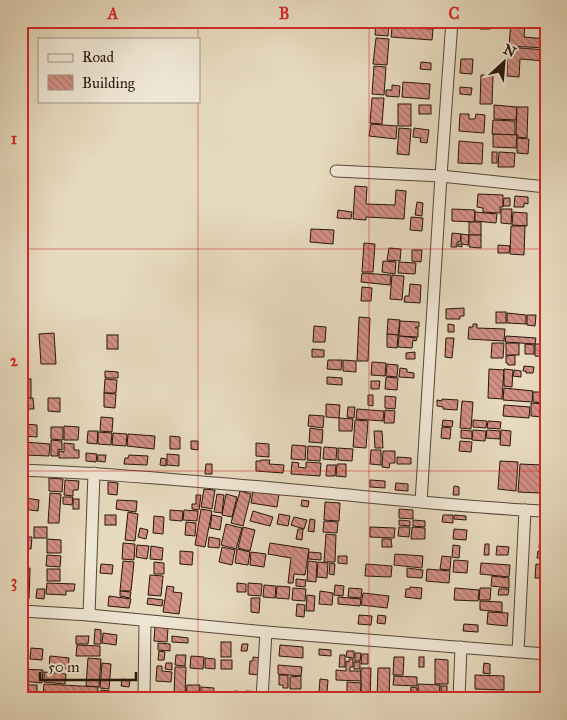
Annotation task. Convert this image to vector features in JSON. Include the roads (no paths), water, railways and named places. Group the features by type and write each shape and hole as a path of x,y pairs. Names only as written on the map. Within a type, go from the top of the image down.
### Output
{"street":[{"path":"421,502 452,21"},
{"path":"336,171 441,176 546,187"},
{"path":"21,470 94,473 258,486 421,502 546,511"},
{"path":"89,615 94,473"},
{"path":"518,652 526,510"},
{"path":"21,611 89,615 266,632 546,654"},
{"path":"144,699 145,621"},
{"path":"262,699 266,632"},
{"path":"459,699 461,648"}]}
